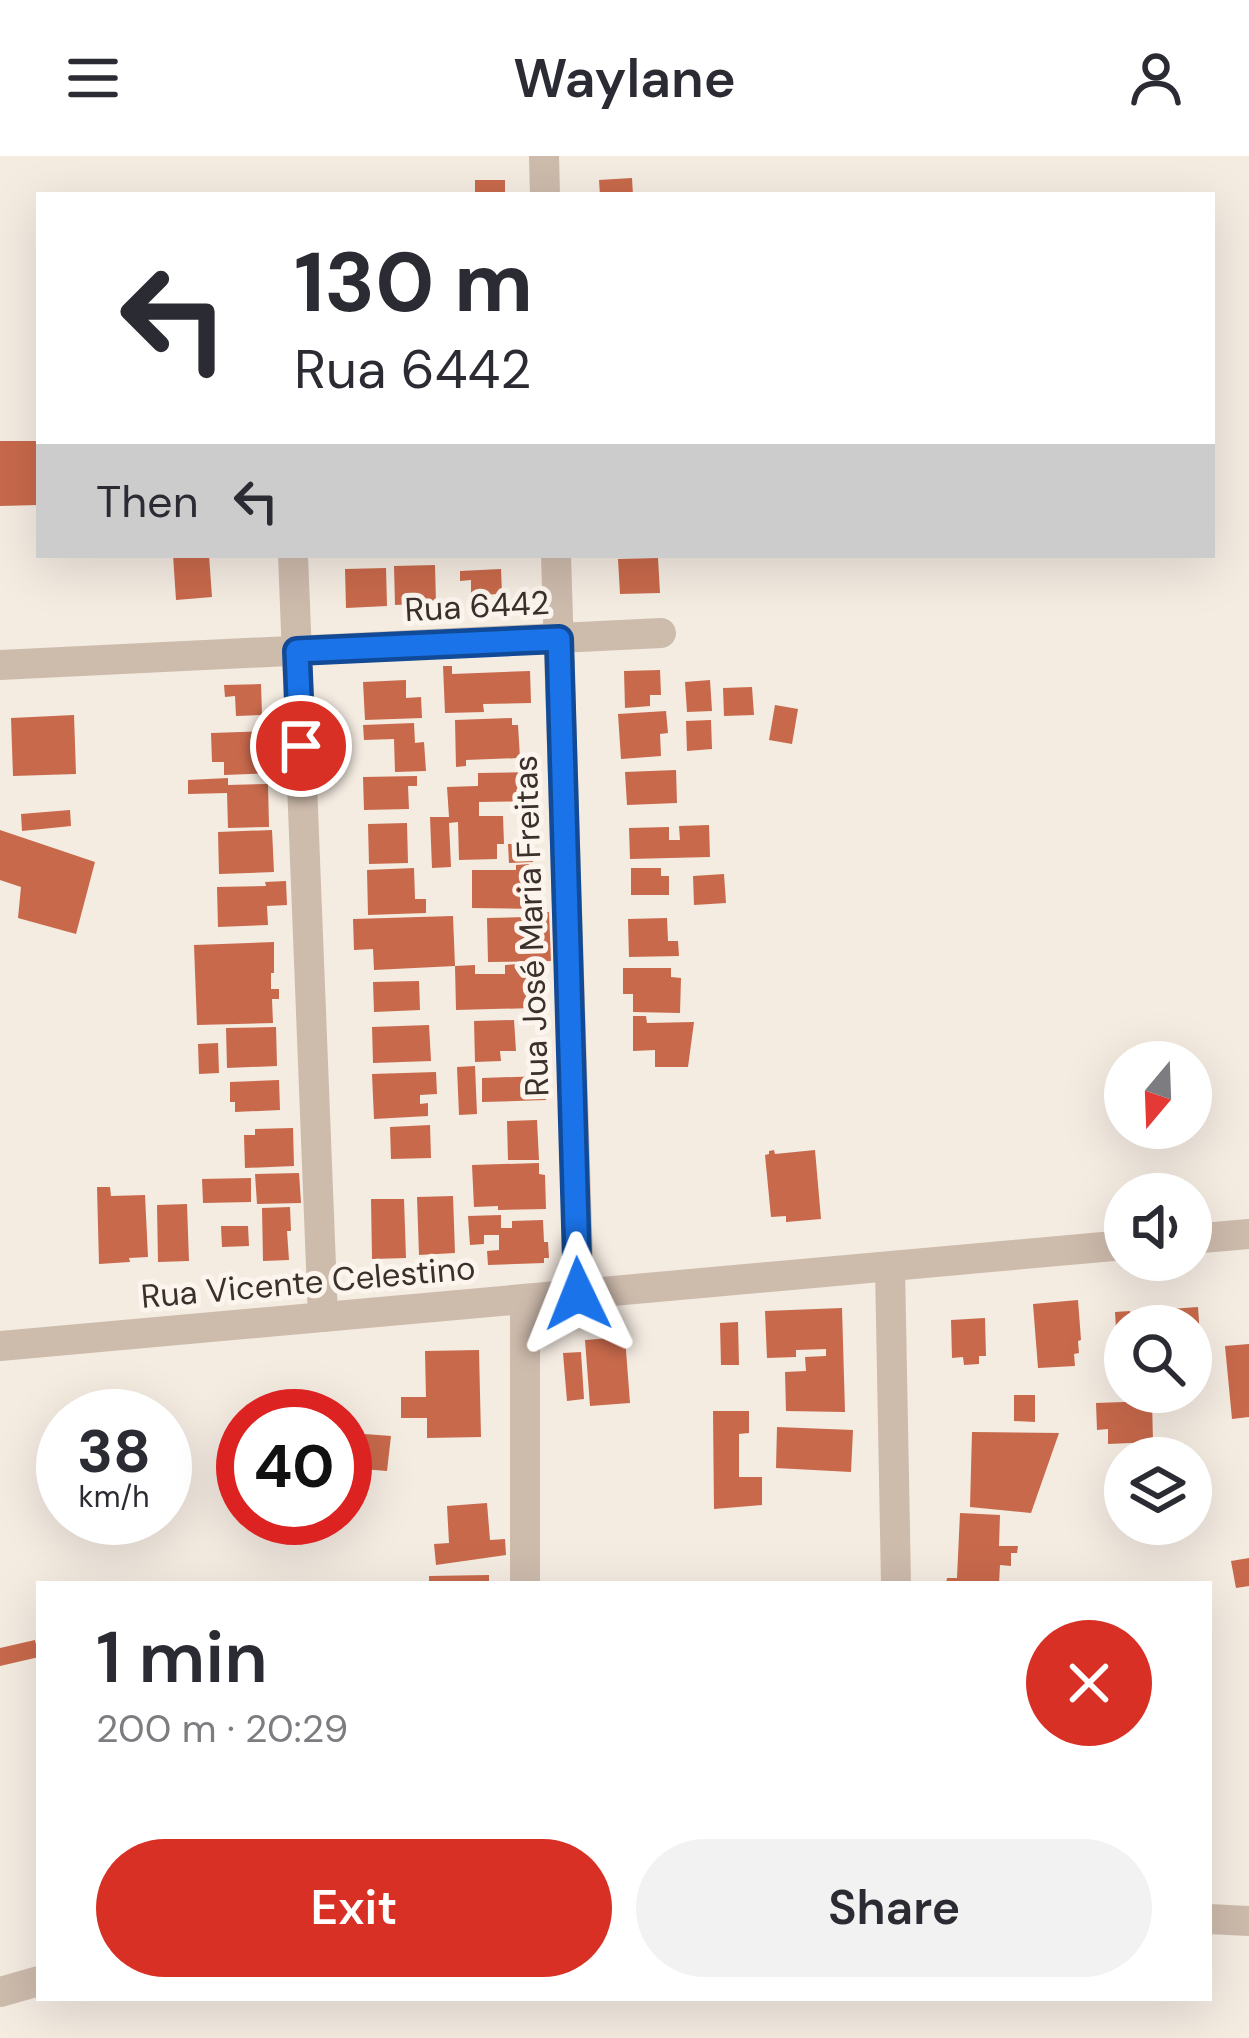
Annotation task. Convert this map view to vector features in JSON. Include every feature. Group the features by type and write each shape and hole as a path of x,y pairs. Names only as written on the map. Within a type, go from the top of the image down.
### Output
{"street":[{"path":"544,156 545,192"},
{"path":"293,558 322,1317"},
{"name":"Rua José Maria Freitas","path":"556,558 578,1294"},
{"name":"Rua 6442","path":"0,665 661,634"},
{"path":"1212,1237 1249,1234"},
{"name":"Rua Vicente Celestino","path":"0,1346 1104,1247"},
{"path":"890,1267 896,1581"},
{"path":"525,1299 525,1581"},
{"path":"1212,1918 1249,1922"},
{"path":"0,1992 36,1982"}],"building":[{"path":"632,178 633,192 600,192 599,180"},
{"path":"475,180 505,180 505,192 475,192"},
{"path":"0,441 36,441 36,505 0,506"},
{"path":"173,558 209,558 212,597 176,600"},
{"path":"658,558 660,593 620,594 618,559"},
{"path":"435,565 436,603 395,605 394,566"},
{"path":"386,568 387,606 346,608 345,569"},
{"path":"501,569 502,594 471,595 471,580 460,581 460,571"},
{"path":"443,666 452,666 452,674 530,671 531,703 483,704 484,712 445,713"},
{"path":"660,670 661,695 650,695 650,706 625,708 624,671"},
{"path":"406,680 406,698 421,697 422,718 365,720 363,682"},
{"path":"710,680 712,711 687,712 685,682"},
{"path":"261,684 262,715 236,716 235,696 225,697 224,685"},
{"path":"752,687 754,715 724,716 723,688"},
{"path":"775,705 798,709 792,744 769,740"},
{"path":"666,711 668,733 660,734 661,756 621,759 618,714"},
{"path":"74,715 76,774 13,776 11,718"},
{"path":"512,718 512,725 518,725 520,758 466,760 466,766 456,767 455,720"},
{"path":"711,720 712,749 687,751 686,721"},
{"path":"414,723 415,743 424,742 426,771 395,772 394,739 364,740 363,725"},
{"path":"272,731 274,773 224,775 224,762 212,762 211,733"},
{"path":"676,770 677,803 627,805 625,772"},
{"path":"535,772 536,801 479,802 479,816 503,816 504,844 497,844 497,859 459,860 458,822 449,823 451,867 432,868 430,817 449,817 447,787 478,786 478,773"},
{"path":"417,776 417,786 408,786 409,809 364,810 363,777"},
{"path":"228,778 228,785 268,784 269,827 228,828 227,793 188,794 188,780"},
{"path":"70,810 71,826 22,831 21,814"},
{"path":"407,823 408,863 369,864 368,824"},
{"path":"709,825 710,857 630,859 629,828 669,827 669,840 680,840 679,826"},
{"path":"0,830 95,862 76,934 18,918 21,887 0,880"},
{"path":"272,830 274,872 219,874 218,832"},
{"path":"508,844 532,844 533,862 509,863"},
{"path":"529,864 529,871 534,871 533,909 472,908 472,870 516,870 516,865"},
{"path":"414,868 415,899 426,899 426,913 368,915 367,870"},
{"path":"631,868 661,868 661,876 669,876 669,895 631,895"},
{"path":"724,874 726,903 694,905 693,876"},
{"path":"286,881 287,905 267,906 268,925 218,927 217,887"},
{"path":"527,912 549,912 551,961 488,962 487,918 527,917"},
{"path":"453,916 455,966 374,970 373,949 354,950 353,919"},
{"path":"667,918 668,941 678,941 679,956 629,957 628,919"},
{"path":"274,942 271,989 279,989 279,999 272,999 273,1023 197,1025 194,945"},
{"path":"519,964 520,974 534,973 534,1008 456,1010 455,966 475,965 475,974 505,974 505,965"},
{"path":"623,968 671,968 671,977 681,978 680,1013 633,1012 633,994 623,994"},
{"path":"419,981 420,1010 374,1012 373,982"},
{"path":"633,1016 646,1016 647,1023 694,1022 688,1067 655,1067 655,1050 633,1051"},
{"path":"514,1020 516,1051 500,1051 501,1061 475,1062 474,1021"},
{"path":"429,1025 431,1061 373,1063 372,1027"},
{"path":"276,1027 277,1066 227,1068 226,1028"},
{"path":"218,1043 219,1073 199,1074 198,1044"},
{"path":"475,1066 477,1114 459,1115 457,1067"},
{"path":"436,1072 437,1094 420,1095 420,1104 428,1103 428,1116 374,1119 372,1074"},
{"path":"545,1076 546,1100 482,1102 482,1078"},
{"path":"279,1080 280,1110 235,1112 230,1082"},
{"path":"537,1120 539,1160 508,1160 507,1121"},
{"path":"430,1125 431,1158 391,1159 390,1127"},
{"path":"293,1128 294,1166 245,1168 244,1135 255,1135 255,1129"},
{"path":"774,1150 775,1154 815,1150 821,1219 786,1222 786,1216 771,1217 765,1155"},
{"path":"539,1163 539,1174 545,1175 546,1209 474,1207 472,1165"},
{"path":"299,1173 301,1203 257,1204 255,1174"},
{"path":"251,1178 251,1202 203,1203 202,1179"},
{"path":"97,1187 110,1187 111,1196 145,1195 148,1257 99,1264"},
{"path":"453,1196 455,1253 419,1255 417,1197"},
{"path":"371,1199 404,1199 406,1258 372,1259"},
{"path":"187,1204 189,1261 158,1262 157,1205"},
{"path":"290,1207 289,1260 263,1261 262,1208"},
{"path":"501,1215 501,1228 512,1228 512,1221 543,1220 549,1258 544,1263 488,1265 487,1251 499,1250 499,1235 484,1235 484,1244 470,1245 468,1216"},
{"path":"221,1226 248,1226 249,1246 222,1247"},
{"path":"1078,1300 1081,1340 1079,1353 1074,1354 1075,1366 1038,1368 1033,1304"},
{"path":"842,1308 845,1412 786,1411 785,1372 806,1371 805,1357 826,1356 826,1349 767,1358 765,1311"},
{"path":"985,1318 986,1356 979,1356 979,1364 964,1365 963,1357 952,1358 951,1320"},
{"path":"738,1322 739,1365 721,1365 720,1323"},
{"path":"625,1337 630,1403 590,1406 585,1340"},
{"path":"1249,1344 1249,1417 1232,1419 1225,1346"},
{"path":"479,1350 481,1437 427,1438 427,1418 401,1418 401,1397 426,1397 425,1351"},
{"path":"581,1352 584,1399 567,1401 563,1353"},
{"path":"1014,1395 1035,1395 1035,1422 1014,1421"},
{"path":"1096,1403 1104,1403 1104,1413 1152,1413 1153,1437 1108,1437 1108,1429 1097,1430"},
{"path":"713,1411 749,1411 749,1433 739,1434 739,1477 762,1477 762,1505 714,1509"},
{"path":"777,1427 853,1430 851,1472 776,1468"},
{"path":"972,1432 1059,1433 1031,1513 970,1507"},
{"path":"372,1435 391,1436 387,1471 372,1470"},
{"path":"487,1503 490,1540 505,1539 506,1555 436,1565 434,1544 449,1543 447,1506"},
{"path":"960,1513 1000,1515 999,1546 1018,1546 1017,1553 1011,1553 1011,1566 1000,1565 999,1581 946,1581 957,1578"},
{"path":"1249,1558 1249,1586 1236,1588 1231,1561"},
{"path":"489,1575 489,1581 429,1581 429,1576"},
{"path":"35,1640 36,1658 0,1666 0,1648"}],"route":[{"path":"301,746 297,651 559,639 578,1294"}]}
